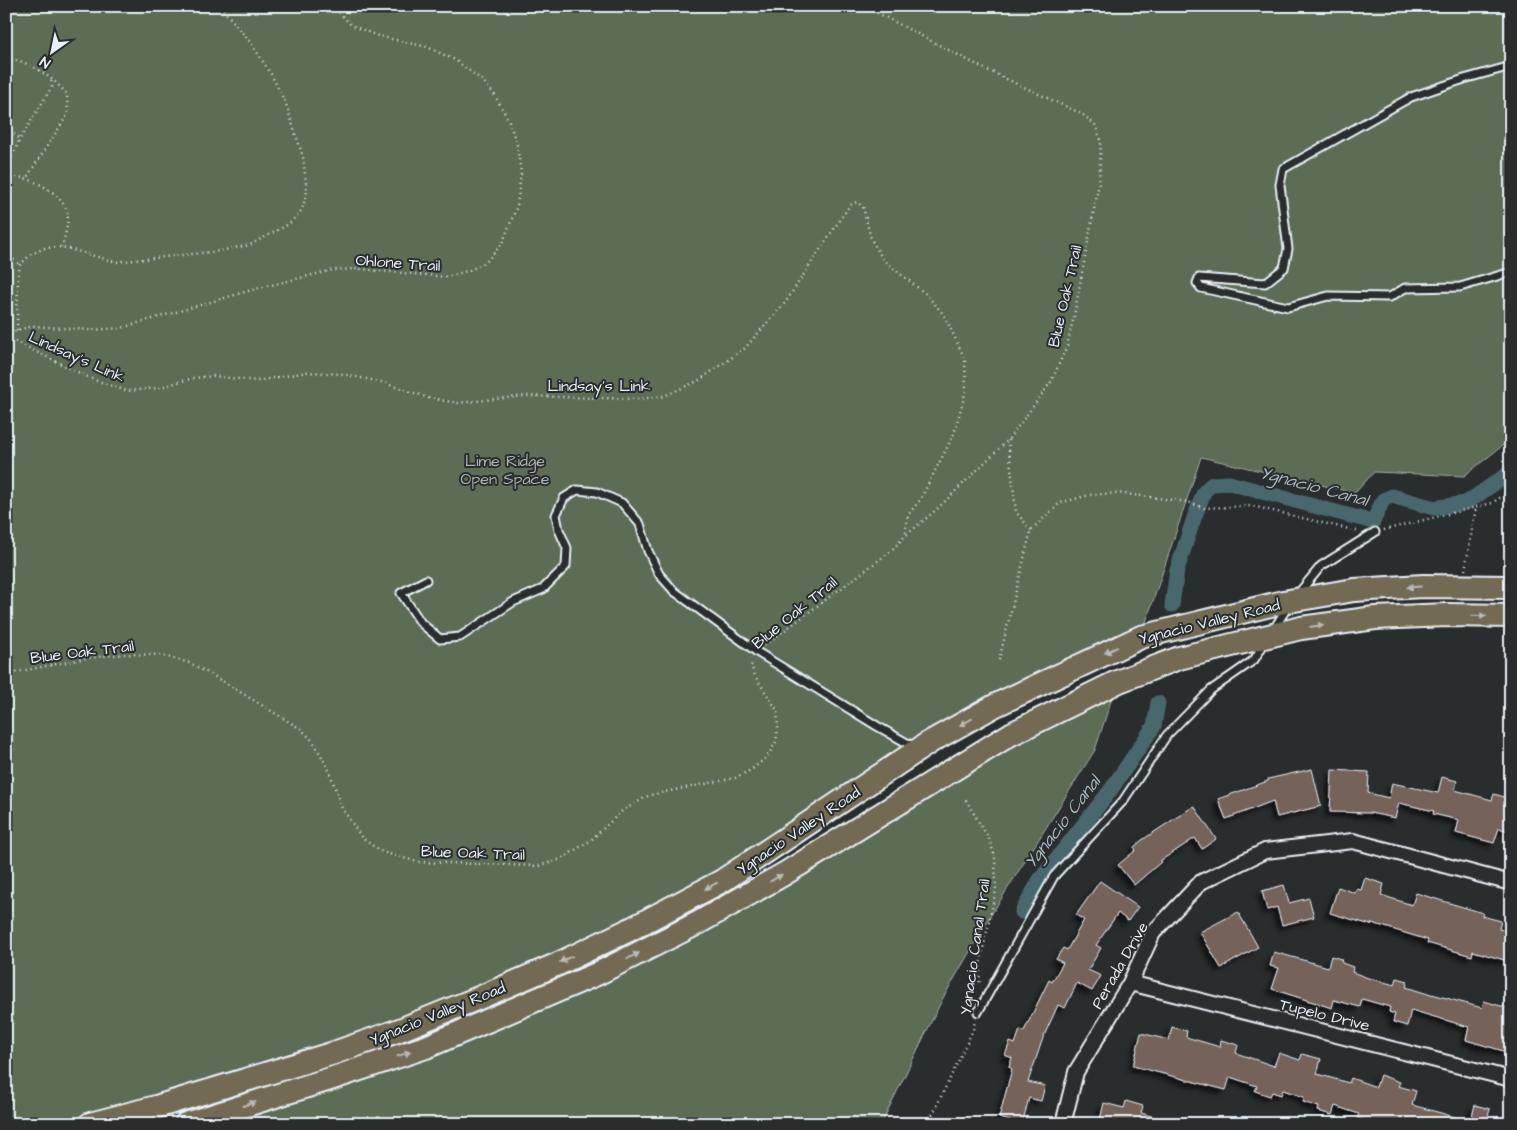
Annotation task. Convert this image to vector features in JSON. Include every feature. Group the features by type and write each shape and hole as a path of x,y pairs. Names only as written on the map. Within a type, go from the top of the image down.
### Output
{"highway":[{"name":"Ygnacio Valley Road","path":"90,1124 156,1107 330,1054 405,1028 558,964 629,930 722,881 919,750 996,705 1141,637 1216,617 1292,600 1354,590 1423,586 1511,587"},
{"name":"Ygnacio Valley Road","path":"186,1124 426,1047 599,973 698,923 776,879 1011,734 1117,682 1179,658 1301,628 1374,618 1447,615 1511,616"}],"street":[{"name":"Perada Drive","path":"1063,1124 1076,1072 1130,983 1153,934 1201,882 1265,851 1353,841 1511,884"},
{"name":"Tupelo Drive","path":"1130,983 1511,1079"}],"lane":[{"path":"1511,66 1411,97 1284,169 1280,185 1288,249 1284,268 1266,283 1199,278 1197,283 1201,288 1288,307 1328,296 1390,297 1405,288 1460,287 1511,272"},
{"path":"426,580 401,593 421,623 440,639 460,637 512,602 543,590 555,578 566,566 567,548 559,530 556,515 564,498 577,490 597,492 622,503 640,524 648,551 659,574 674,591 757,652 919,750"},
{"path":"978,1012 1054,876 1123,801 1167,735 1211,690 1254,660 1292,600 1321,566 1374,532"}],"path":[{"path":"17,330 20,265 31,254 45,248 62,247 116,262 220,251 250,245 289,224 302,210 307,192 303,157 286,104 272,74 251,42 220,6"},
{"name":"Ohlone Trail","path":"6,337 17,330 34,326 90,330 121,328 255,289 333,270 359,269 447,277 470,270 486,262 502,244 505,237 517,206 521,173 517,145 509,122 494,94 483,81 455,60 427,47 378,36 351,25 334,6"},
{"name":"Blue Oak Trail","path":"6,674 86,658 124,654 160,655 190,663 301,729 313,741 329,770 342,808 362,838 382,852 418,862 538,866 561,859 591,840 622,811 650,795 735,778 751,770 766,757 776,742 778,728 777,710 755,676 751,666 757,652 891,551 905,536 936,510 1008,440 1051,382 1067,346 1099,183 1102,140 1095,124 1082,114 985,69 864,6"},
{"path":"6,59 17,59 51,78 68,94 68,114 26,179"},
{"path":"12,176 6,171 20,139 52,87 51,78"},
{"path":"6,128 20,139"},
{"path":"6,177 12,176 26,179 51,190 62,200 68,214 62,247"},
{"name":"Lindsay's Link","path":"6,337 92,379 127,391 157,388 193,378 213,376 257,381 307,372 342,374 362,378 381,382 429,398 457,403 525,396 638,399 664,396 698,381 744,349 786,303 850,205 857,202 863,207 870,239 884,260 926,294 944,315 965,359 966,390 954,434 920,500 908,515 905,536"},
{"path":"6,253 20,265"},
{"path":"1008,440 1016,512 1031,530"},
{"path":"999,660 1031,530 1060,503 1089,495 1118,493 1188,502 1204,508 1252,506 1355,531 1374,532 1492,503 1511,490"},
{"path":"1462,586 1476,507"},
{"name":"Ygnacio Canal Trail","path":"928,1124 973,1030 978,1012 981,959 996,890 995,857 989,839 966,800"}],"green space":[{"name":"Lime Ridge Open Space","path":"6,6 1511,6 1511,439 1464,476 1374,472 1355,493 1201,457 1141,637 1071,669 722,881 481,997 90,1124 6,1124"},
{"path":"1117,682 1095,750 991,915 943,998 885,1116 883,1124 186,1124 541,999"}],"building":[{"path":"1312,769 1321,806 1277,817 1273,801 1226,819 1218,799 1268,781 1268,779"},
{"path":"1332,770 1369,772 1368,793 1389,798 1392,783 1438,793 1442,777 1457,781 1455,790 1492,800 1494,794 1511,799 1511,832 1499,828 1494,843 1456,833 1459,820 1433,814 1434,811 1399,803 1395,818 1370,813 1330,812"},
{"path":"1194,806 1216,839 1202,849 1195,838 1160,861 1134,885 1118,865 1136,850 1134,847 1142,840"},
{"path":"1365,878 1384,884 1381,895 1412,905 1416,893 1483,913 1482,916 1501,921 1499,929 1511,932 1511,951 1508,961 1473,951 1472,956 1427,943 1428,940 1372,923 1371,925 1330,913 1338,887 1355,893 1357,889 1361,890"},
{"path":"1100,881 1138,907 1128,921 1118,913 1096,945 1101,948 1088,970 1101,976 1092,991 1077,983 1065,1008 1058,1005 1043,1038 1028,1082 1045,1086 1041,1101 1029,1098 1022,1124 999,1118 1012,1069 1009,1067 1012,1058 1005,1055 1010,1042 1015,1044 1020,1030 1024,1031 1049,980 1052,982 1063,963 1056,959 1063,948 1067,950 1084,920 1076,915"},
{"path":"1284,885 1289,903 1309,898 1314,917 1282,925 1277,907 1267,910 1262,891"},
{"path":"1238,912 1258,947 1221,968 1200,932"},
{"path":"1274,952 1328,967 1331,956 1341,959 1342,963 1353,967 1352,972 1368,978 1395,985 1397,978 1408,981 1406,987 1431,995 1482,1008 1484,1001 1511,1009 1511,1039 1507,1052 1466,1040 1469,1027 1411,1010 1407,1026 1393,1022 1395,1014 1389,1012 1390,1007 1362,999 1360,1007 1334,1000 1332,1008 1272,989 1279,968 1270,966"},
{"path":"1172,1027 1187,1031 1186,1037 1220,1047 1221,1040 1238,1045 1236,1053 1274,1066 1279,1053 1300,1060 1302,1054 1321,1059 1317,1074 1349,1083 1351,1078 1376,1087 1380,1075 1400,1082 1398,1086 1416,1091 1412,1105 1466,1120 1465,1124 1367,1124 1368,1121 1357,1118 1359,1114 1335,1106 1332,1115 1318,1111 1319,1107 1303,1102 1304,1097 1283,1090 1281,1095 1272,1092 1270,1096 1255,1091 1257,1086 1230,1077 1226,1090 1133,1066 1141,1033 1169,1040"},
{"path":"1126,1101 1143,1106 1141,1113 1165,1120 1164,1124 1099,1124 1104,1103 1124,1108"},
{"path":"1475,1105 1490,1109 1486,1124 1470,1124"}],"waterway":[{"name":"Ygnacio Canal","path":"1172,605 1177,570 1193,521 1204,492 1212,484 1229,483 1373,522 1383,500 1392,496 1434,508 1466,503 1511,472"},
{"name":"Ygnacio Canal","path":"1022,912 1039,881 1110,791 1154,726 1158,703"}]}
